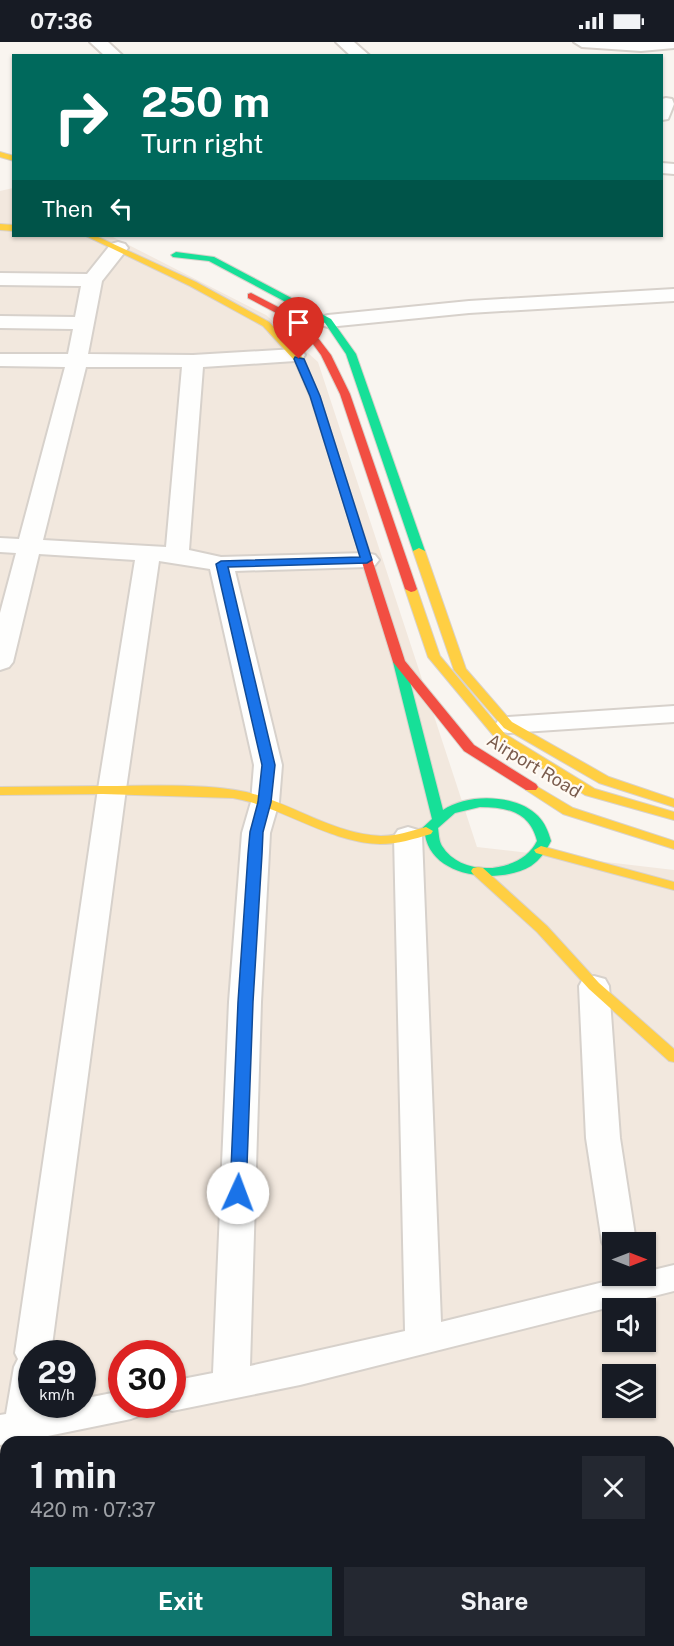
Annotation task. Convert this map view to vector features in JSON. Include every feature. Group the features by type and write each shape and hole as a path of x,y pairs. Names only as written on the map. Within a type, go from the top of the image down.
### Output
{"main road":[{"name":"Airport Road","path":"80,237 102,241 194,284 266,324 299,359 315,396 399,662 469,748 568,810 674,845"},
{"name":"Airport Road","path":"328,321 211,259 171,253 302,324 326,355 345,394 434,657 501,736 590,792 674,816"},
{"path":"328,321 351,354 460,670 508,724 604,780 674,803"},
{"path":"0,791 112,789 235,794 265,802 325,830 350,838 386,839 426,828 450,810 464,805 482,803 516,808 531,816 541,827 544,839 541,850 531,861 516,868 496,872 478,871 460,867 446,860 436,850 426,828 399,662"},
{"path":"516,808 536,791"},
{"path":"541,850 674,886"},
{"path":"478,871 542,929 594,986 674,1057"}],"street":[{"path":"98,42 113,54"},
{"path":"344,42 359,54"},
{"path":"583,42 641,45 674,43"},
{"path":"0,663 77,359 102,241"},
{"path":"0,279 92,280"},
{"path":"328,321 469,307 674,294"},
{"path":"0,322 84,324"},
{"path":"0,360 193,361 295,355"},
{"path":"35,1340 112,789 162,555 193,361"},
{"path":"0,545 162,555 221,564 367,560"},
{"path":"221,564 268,765 265,802 256,832 245,1002 231,1384"},
{"path":"508,724 674,714"},
{"path":"423,1340 426,828"},
{"path":"594,986 603,1138 617,1232"},
{"path":"656,1280 674,1278"},
{"path":"186,1393 300,1371 423,1340 614,1286"},
{"path":"16,1432 108,1410"}],"shaded area":[{"path":"12,188 12,237 113,237 266,315 318,362 477,847 674,870 674,1436 0,1436 0,191"}],"traffic: fast":[{"path":"176,255 211,259 328,321 351,354 419,551"},
{"path":"399,662 438,818"},
{"path":"426,831 455,808 466,804 494,803 509,806 533,818 541,828 544,841 536,855 523,865 513,869 488,872 462,867 451,862 434,844 431,828"}],"traffic: slow":[{"path":"0,154 12,158"},
{"path":"0,227 12,228"},
{"path":"92,237 193,284 266,324 299,359 315,397 344,488"},
{"path":"419,551 460,670 508,725 604,780 674,803"},
{"path":"411,589 434,657 501,737 590,792 674,816"},
{"path":"531,787 568,811 674,845"},
{"path":"0,791 103,790 222,793 256,799 339,832 360,837 381,840 403,838 426,831"},
{"path":"541,850 674,886"},
{"path":"478,871 542,929 594,986 674,1057"}],"traffic: jam":[{"path":"251,296 302,323 326,355 345,394 411,589"},
{"path":"344,488 399,662 469,748 531,787"}],"route":[{"path":"238,1193 245,1002 256,832 265,802 268,765 221,564 367,560 315,396 299,359"}]}
